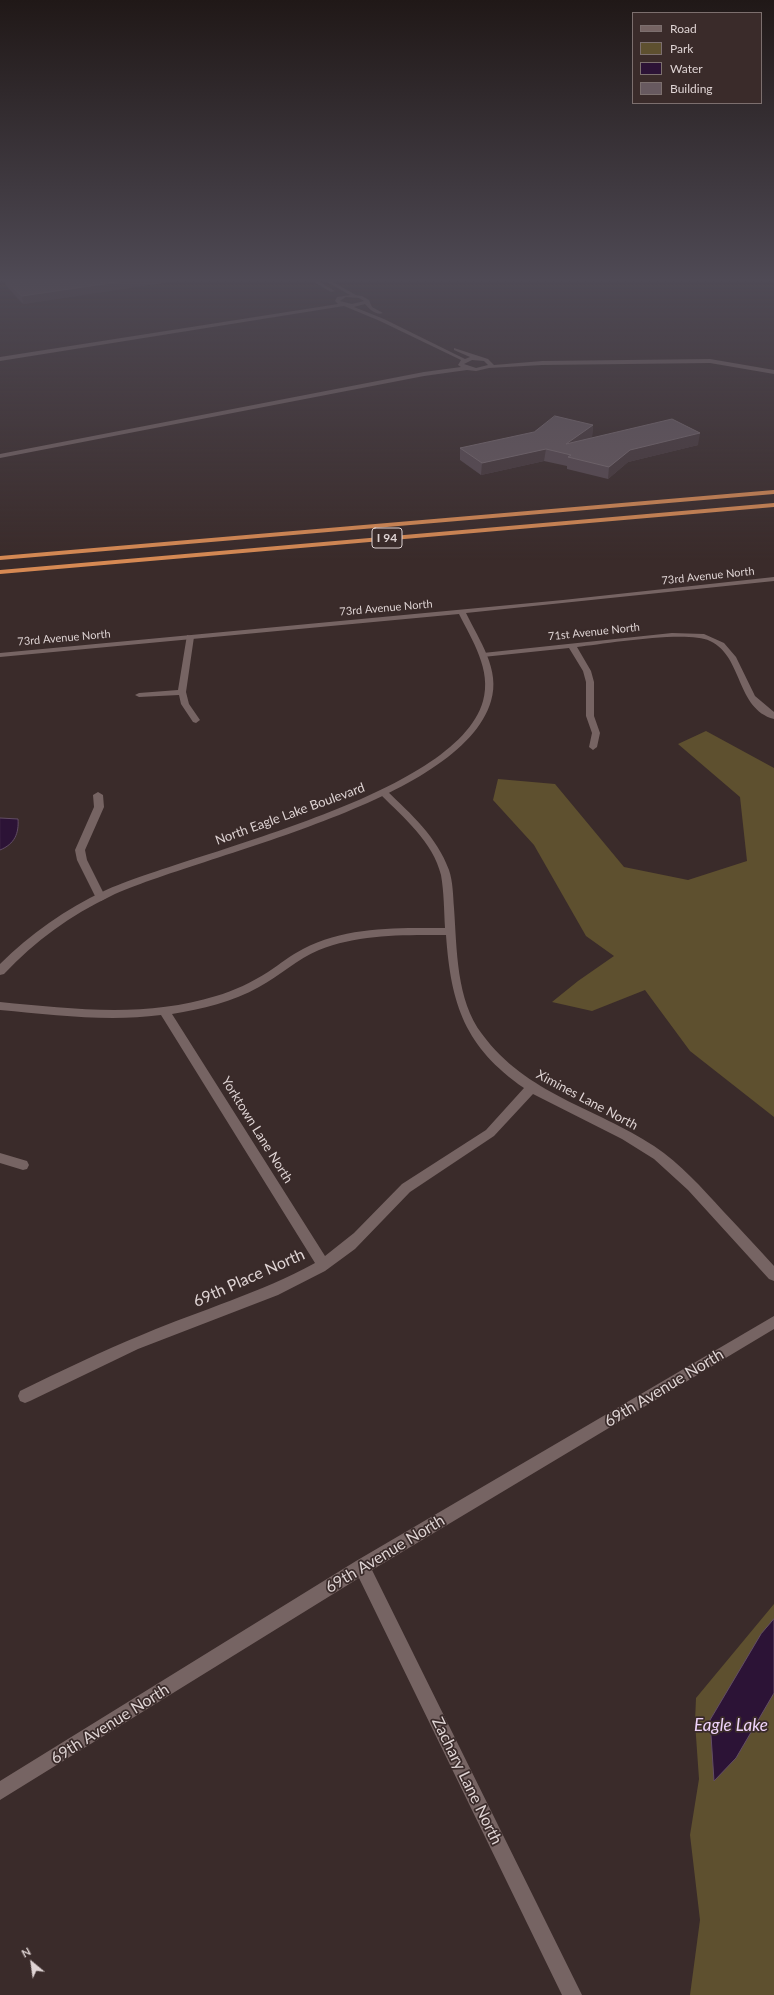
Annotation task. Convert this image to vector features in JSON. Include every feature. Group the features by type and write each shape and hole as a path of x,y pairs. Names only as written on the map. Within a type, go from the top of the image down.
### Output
{"highway":[{"name":"I 94","path":"0,558 774,492"},
{"name":"I 94","path":"0,572 774,505"}],"street":[{"path":"0,456 423,374"},
{"name":"73rd Avenue North","path":"0,655 462,612 774,580"},
{"name":"North Eagle Lake Boulevard","path":"0,971 25,947 55,924 101,898 158,874 332,815 384,793 432,764 468,735 479,718 488,697 490,686 488,670 483,655 462,612"},
{"name":"71st Avenue North","path":"483,655 672,635 707,637 725,646 750,695 760,707 774,716"},
{"path":"190,637 182,692 185,704 196,720"},
{"path":"572,646 587,671 590,682 590,716 596,733 593,747"},
{"path":"139,695 182,692"},
{"name":"Ximines Lane North","path":"384,793 419,828 431,842 439,857 446,883 456,980 464,1012 477,1036 487,1048 531,1088 629,1138 648,1149 673,1167 774,1275"},
{"path":"98,795 99,807 80,850 82,860 101,898"},
{"path":"0,1006 106,1015 165,1012 198,1005 234,994 263,981 297,957 332,941 359,935 386,932 451,931"},
{"name":"Yorktown Lane North","path":"165,1012 323,1264"},
{"name":"69th Place North","path":"26,1396 98,1360 149,1338 275,1289 323,1264 342,1252 359,1237 406,1188 440,1164 490,1133 531,1088"},
{"path":"0,1158 23,1165"},
{"name":"69th Avenue North","path":"0,1791 362,1567 774,1322"},
{"name":"Zachary Lane North","path":"362,1567 572,1995"}],"green space":[{"path":"706,731 774,768 774,1117 690,1051 645,990 592,1011 552,1002 578,981 614,956 586,936 534,845 493,800 498,779 555,784 624,867 688,880 747,861 740,797 678,744"},
{"path":"774,1604 774,1995 690,1995 700,1920 690,1835 699,1779 695,1722 696,1698"}],"water":[{"path":"0,818 18,819 18,829 13,841 5,848 0,850"},
{"name":"Eagle Lake","path":"774,1619 774,1693 736,1758 714,1781 710,1720 761,1634"}],"building":[{"path":"555,416 593,425 566,444 672,419 700,433 630,450 609,467 568,457 571,455 546,449 482,463 460,448 534,432"}]}
